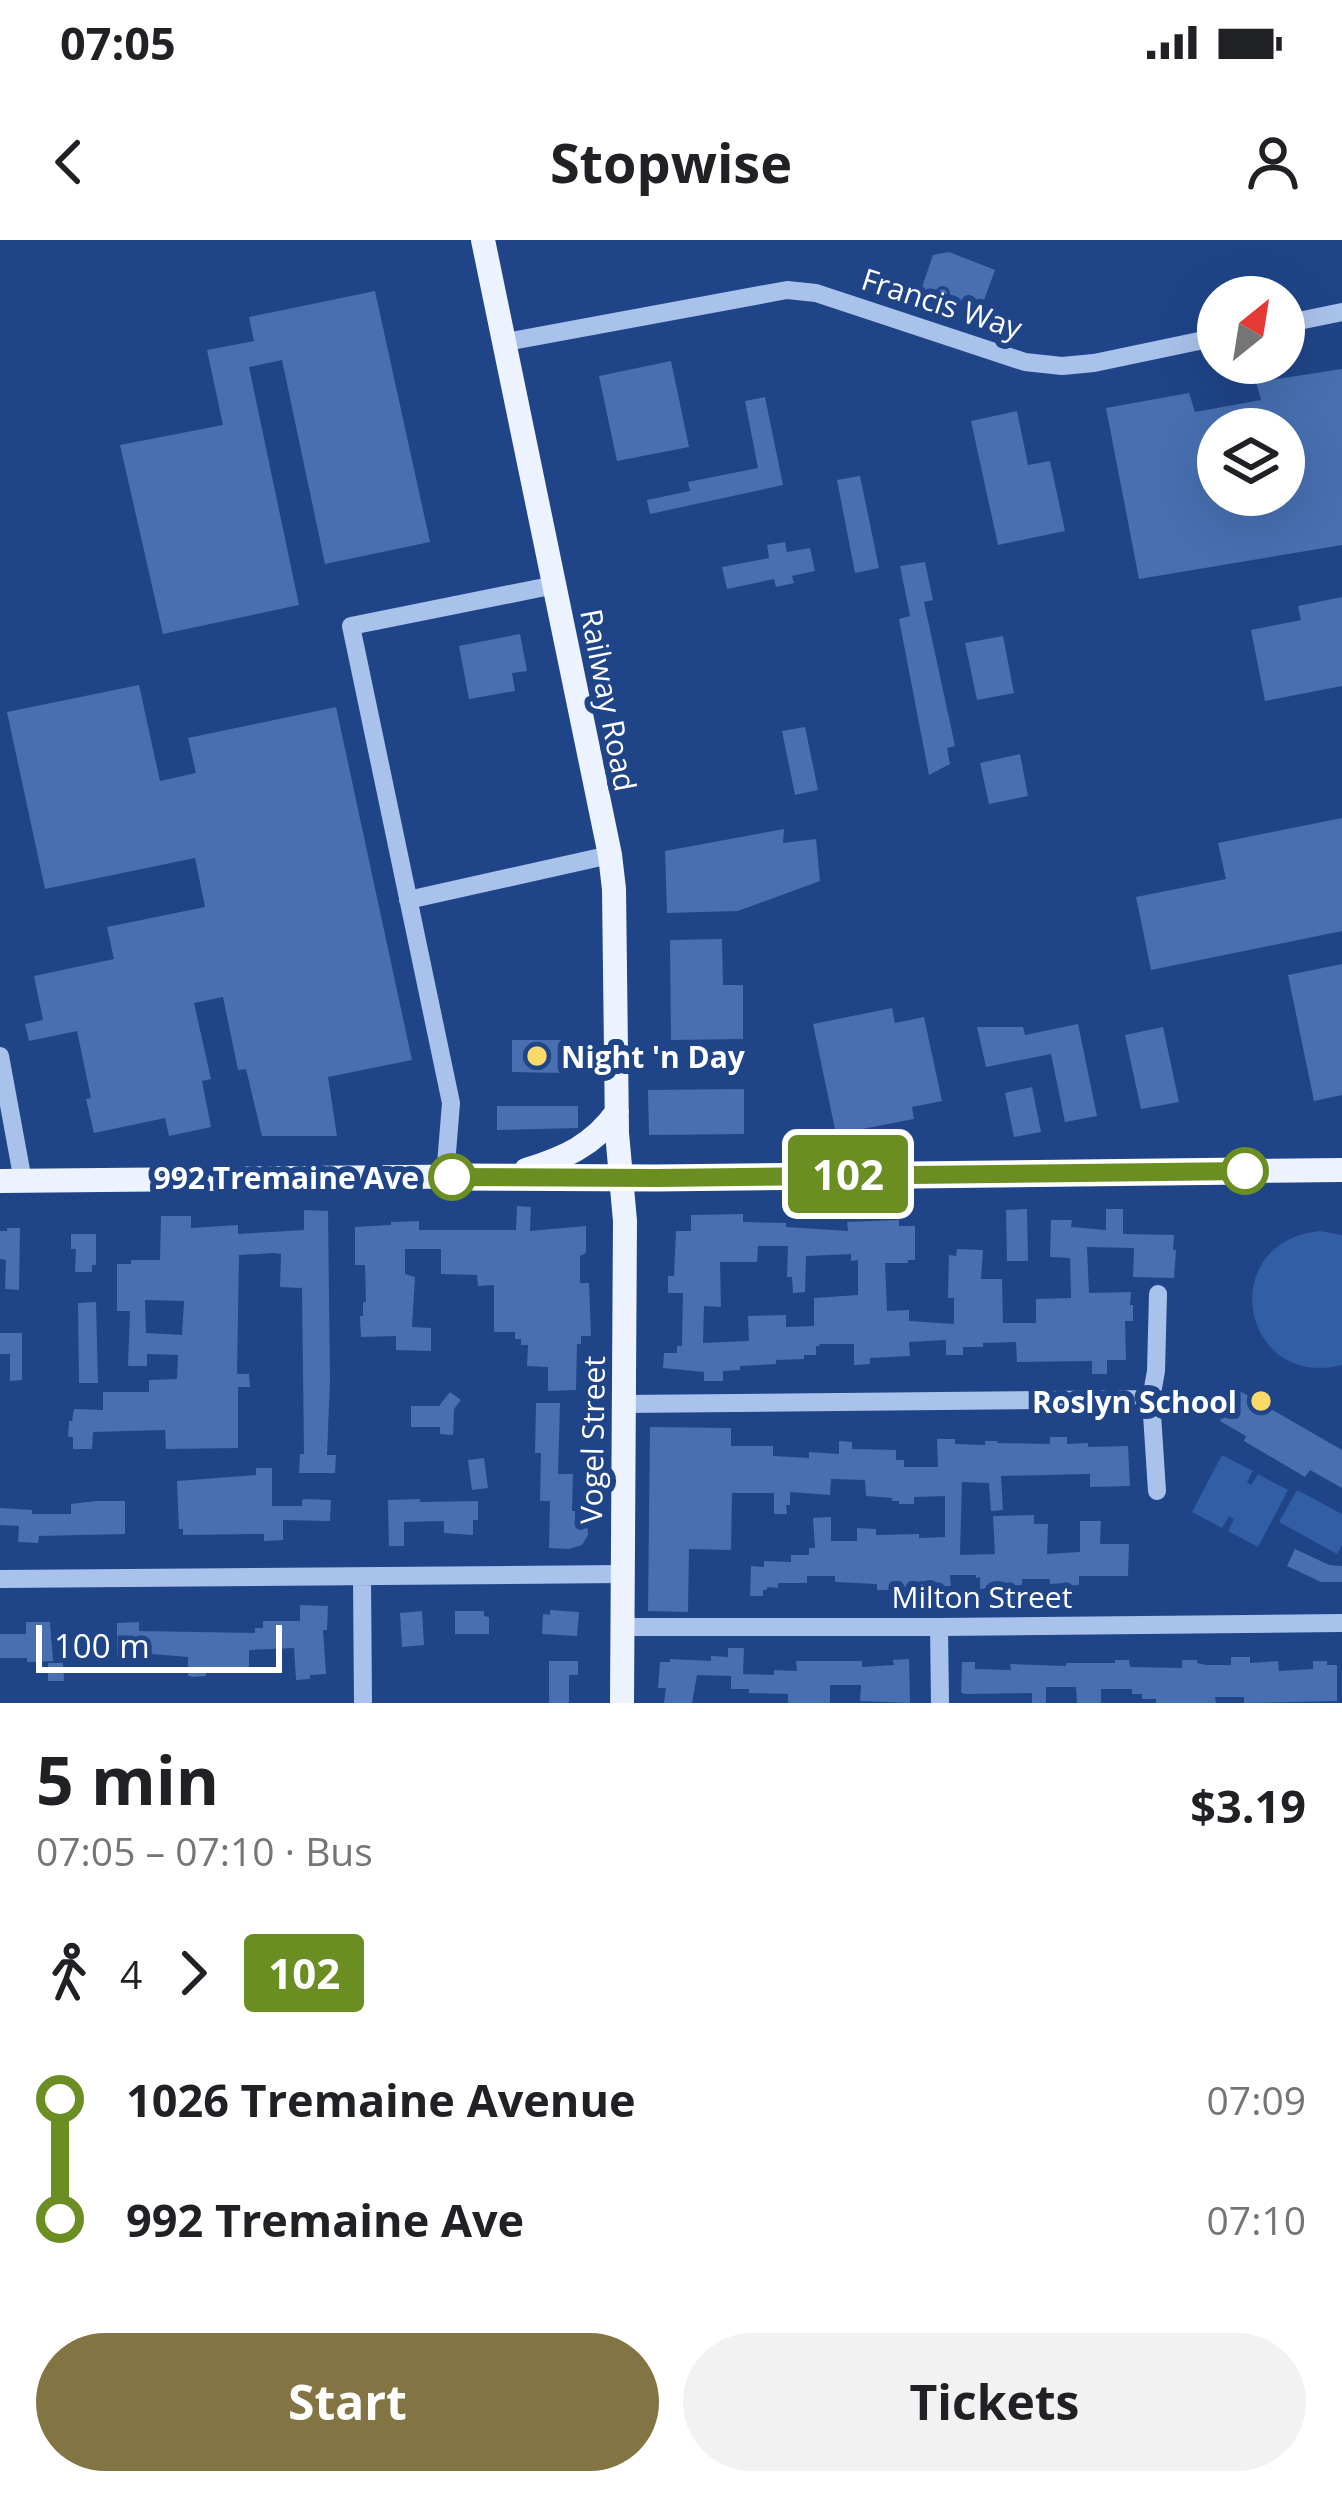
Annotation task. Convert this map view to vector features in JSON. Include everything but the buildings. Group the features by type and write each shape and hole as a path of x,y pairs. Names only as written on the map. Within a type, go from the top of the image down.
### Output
{"main road":[{"name":"Railway Road","path":"483,240 610,855 616,918 622,1178"},
{"path":"506,1176 579,1151 617,1112"},
{"path":"11,1181 1342,1170"},
{"name":"Vogel Street","path":"622,1178 622,1703"}],"street":[{"name":"Francis Way","path":"506,342 788,290 816,293 1025,362 1094,363 1197,341"},
{"path":"1305,320 1342,312"},
{"path":"445,1177 451,1103 351,626 555,585"},
{"path":"408,900 610,855"},
{"path":"0,1056 11,1181"},
{"path":"1156,1491 1151,1399 1158,1294"},
{"path":"623,1404 1151,1399"},
{"path":"0,1579 621,1574"},
{"path":"362,1577 363,1703"},
{"name":"Milton Street","path":"622,1627 1342,1623"},
{"path":"940,1627 940,1703"}],"shaded area":[{"path":"1320,1231 1342,1235 1342,1365 1308,1367 1281,1357 1263,1337 1253,1312 1254,1285 1264,1260 1286,1241"},
{"path":"1222,1455 1253,1471 1247,1482 1251,1485 1258,1474 1288,1490 1258,1547 1228,1531 1234,1519 1229,1516 1222,1528 1192,1512"},
{"path":"1297,1490 1342,1514 1342,1545 1337,1554 1279,1522"}],"bus line":[{"name":"102","path":"452,1177 1245,1171"}],"place":[{"name":"Night 'n Day","path":"537,1056"},
{"name":"992 Tremaine Ave","path":"452,1177"},
{"name":"Roslyn School","path":"1261,1401"}]}
